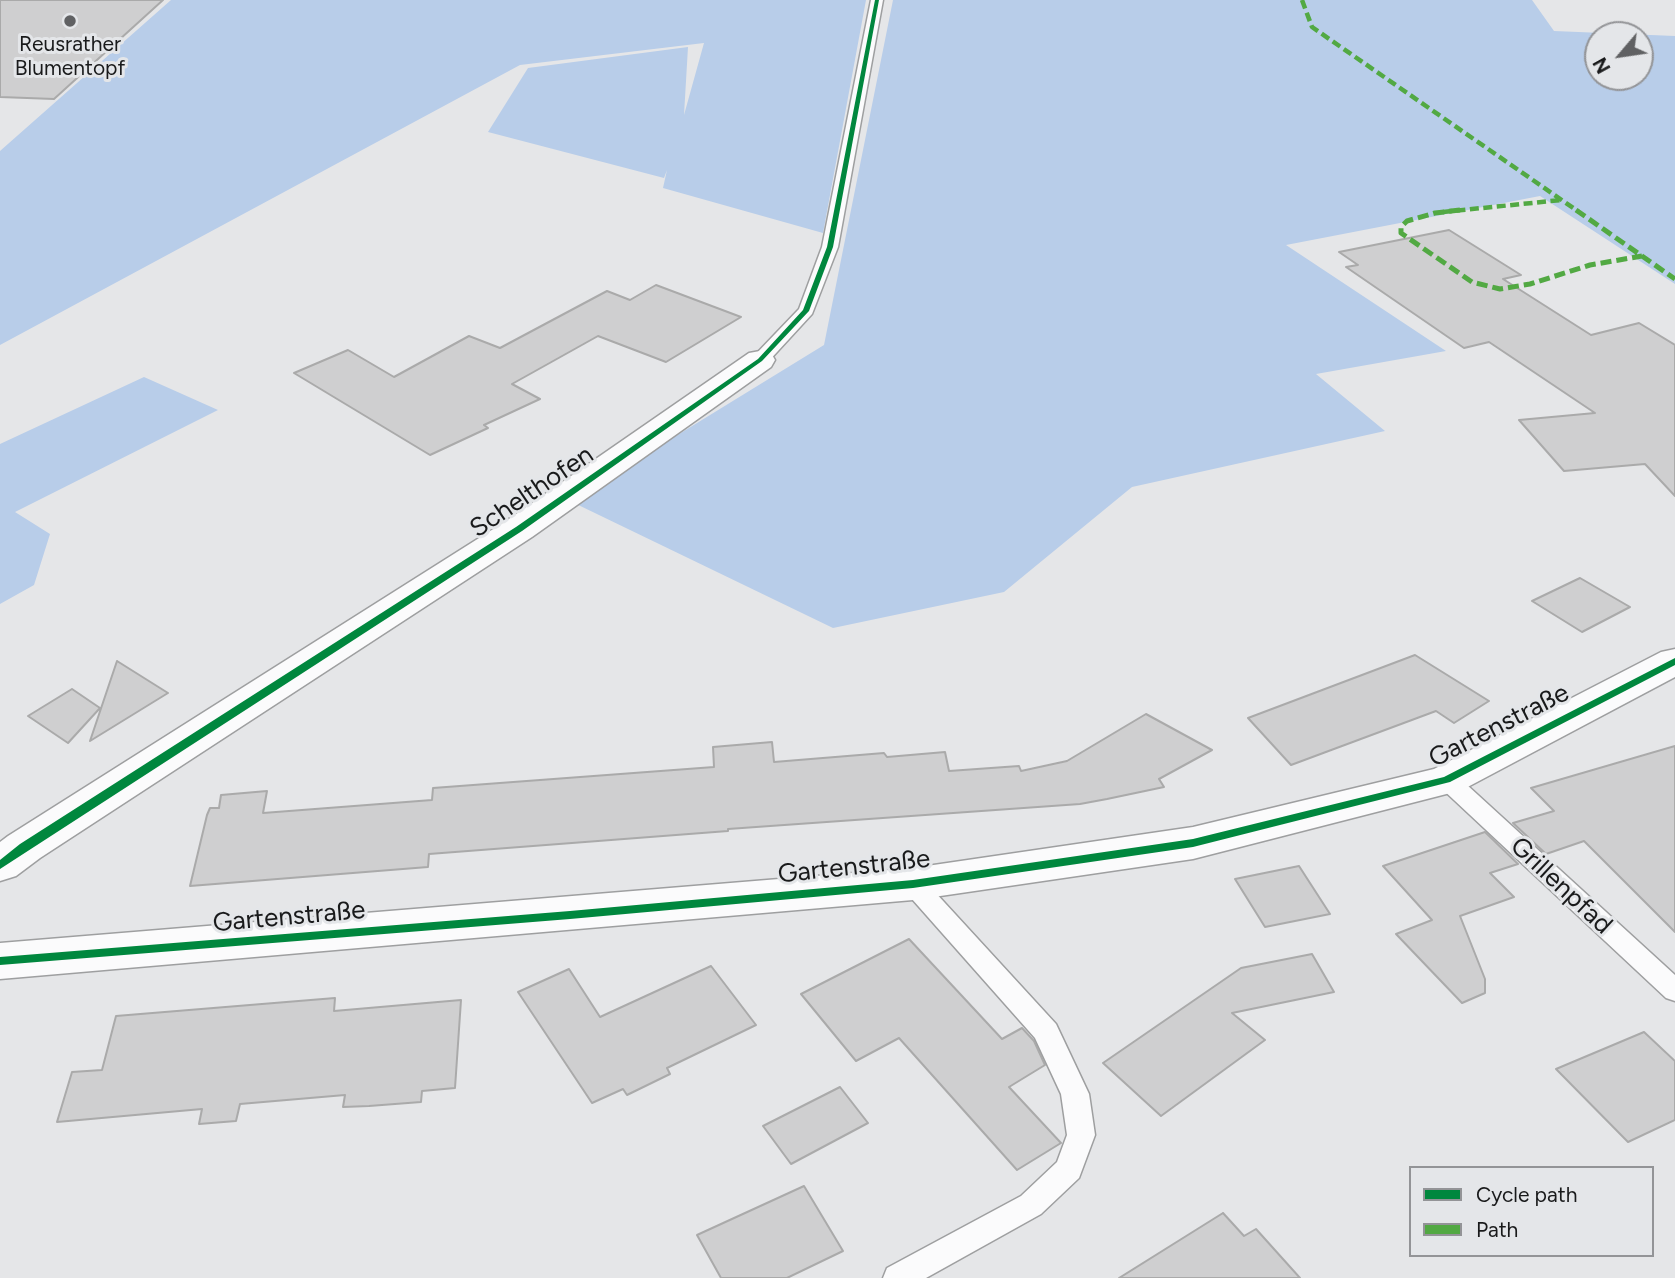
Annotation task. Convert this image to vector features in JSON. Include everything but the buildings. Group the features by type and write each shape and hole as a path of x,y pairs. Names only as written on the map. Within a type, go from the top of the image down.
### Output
{"street":[{"name":"Schelthofen","path":"0,865 519,529 760,360"},
{"name":"Gartenstraße","path":"0,961 913,884 1193,843 1447,780 1675,661"}],"lane":[{"name":"Schelthofen","path":"760,360 806,311 830,247 877,0"},
{"name":"Grillenpfad","path":"1447,780 1675,991"},
{"name":"Gartenstraße","path":"898,1278 1031,1205 1069,1169 1081,1135 1075,1094 1046,1032 972,953 913,884"}],"shaded area":[{"path":"171,0 866,0 823,233 663,188 667,170 664,178 488,132 528,68 688,47 684,115 704,43 520,65 0,345 0,151"},
{"path":"893,0 1532,0 1554,31 1584,32 1584,91 1654,91 1654,35 1675,36 1675,284 1540,196 1286,245 1446,351 1316,374 1385,431 1132,487 1004,592 833,628 570,501 824,345"},
{"path":"144,377 218,410 15,512 50,534 34,585 0,604 0,444"}],"marked path":[{"path":"1302,0 1312,27 1675,279"},
{"path":"1561,200 1435,213 1407,221 1401,227 1401,233 1472,282 1500,289 1530,284 1590,265 1642,256"}],"cycle path":[{"path":"0,865 519,529 760,360 806,311 830,247 877,0"},
{"path":"0,961 913,884 1193,843 1447,780 1675,661"}],"place":[{"name":"Reusrather Blumentopf","path":"70,21"}]}
